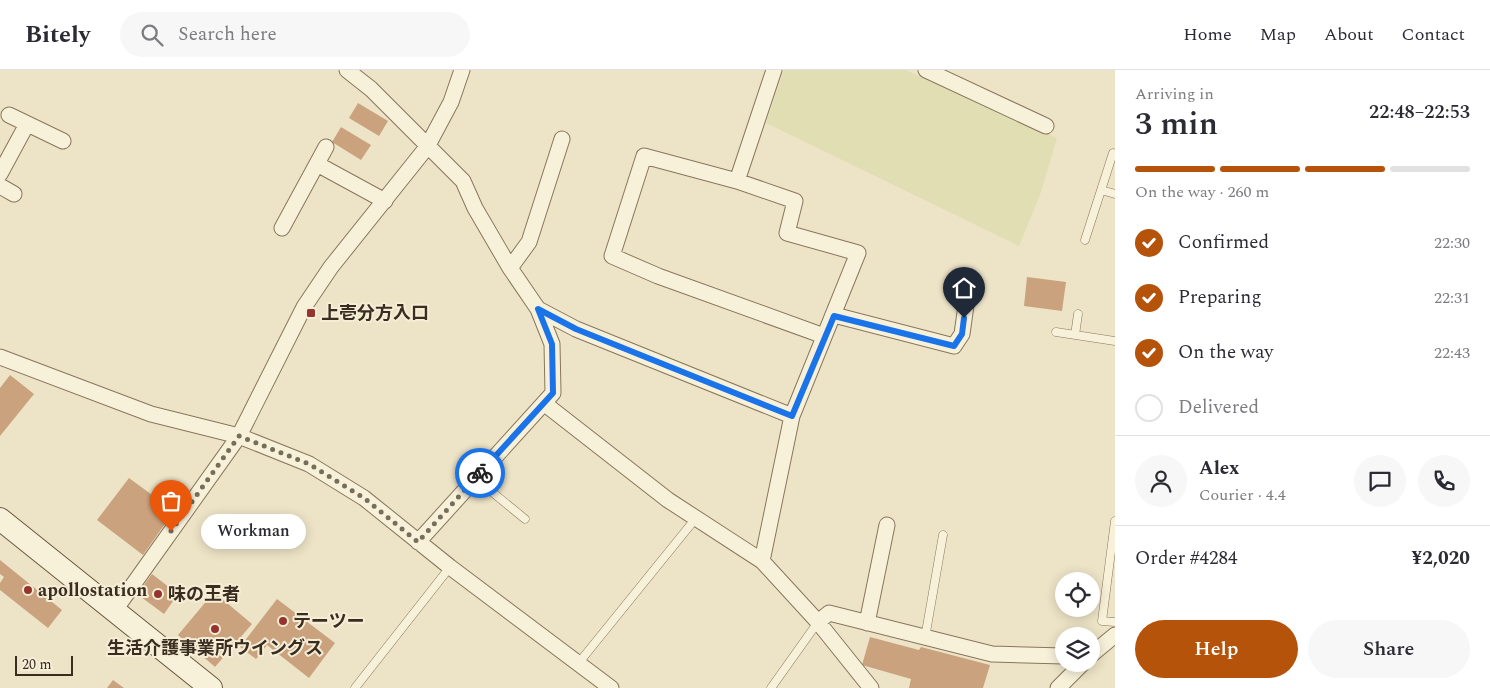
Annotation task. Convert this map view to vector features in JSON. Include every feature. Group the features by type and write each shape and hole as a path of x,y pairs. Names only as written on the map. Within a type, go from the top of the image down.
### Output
{"main road":[{"path":"0,519 115,610 203,686"}],"street":[{"path":"347,70 384,101 427,147 463,180 475,208 510,268 538,309 552,344 553,393 418,542"},
{"path":"115,610 239,436 304,307 331,267 427,147 451,102 462,70"},
{"path":"737,180 774,70"},
{"path":"926,70 1046,126"},
{"path":"9,115 63,142"},
{"path":"0,174 27,124"},
{"path":"510,268 529,242 562,139"},
{"path":"282,228 326,146"},
{"path":"762,561 792,416 858,254 787,233 795,201 737,180 644,156 612,256 658,276 824,336"},
{"path":"317,164 385,200"},
{"path":"0,186 14,194"},
{"path":"834,316 954,346 962,334 969,284"},
{"path":"538,309 576,329 792,416"},
{"path":"0,357 151,414 239,436 309,464 364,498 577,665 611,688"},
{"path":"545,404 668,500 762,561 818,622 871,688"},
{"path":"867,623 887,524"},
{"path":"818,622 829,613 992,654 1055,656"},
{"path":"1100,648 1115,635"},
{"path":"1058,688 1074,672"}],"lane":[{"path":"1085,240 1113,153"},
{"path":"1101,190 1115,194"},
{"path":"1075,335 1078,314"},
{"path":"1056,332 1115,341"},
{"path":"475,478 525,519"},
{"path":"577,665 696,518"},
{"path":"1115,521 1102,621 1115,622"},
{"path":"925,638 943,535"},
{"path":"356,688 450,567"},
{"path":"771,688 818,622"}],"shaded area":[{"path":"784,70 906,70 1057,138 1040,195 1019,246 766,123"}],"building":[{"path":"358,103 388,121 379,136 349,118"},
{"path":"341,127 371,145 361,160 332,142"},
{"path":"1027,277 1066,282 1062,311 1024,306"},
{"path":"10,375 34,394 0,436 0,388"},
{"path":"129,478 174,511 143,555 97,520"},
{"path":"0,560 62,610 48,628 0,590 0,583 4,577 0,574"},
{"name":"味の王者","path":"152,574 178,594 164,614 137,594"},
{"name":"生活介護事業所ウイングス","path":"214,592 252,624 215,667 178,635"},
{"name":"テーツー","path":"277,599 335,643 309,678 267,645 256,659 240,647"},
{"path":"870,637 919,650 921,647 990,665 983,688 909,688 911,679 862,665"},
{"path":"113,680 124,688 107,688"}],"way so far":[{"path":"171,531 239,436 309,464 364,498 418,542 480,473"}],"place":[{"name":"上壱分方入口","path":"311,313"},
{"name":"Workman","path":"171,531"},
{"name":"apollostation","path":"28,590"},
{"name":"味の王者","path":"158,594"},
{"name":"テーツー","path":"283,621"},
{"name":"生活介護事業所ウイングス","path":"215,629"}],"route":[{"path":"480,473 545,404 553,393 552,344 538,309 576,329 792,416 834,316 954,346 962,334 964,318"}]}
